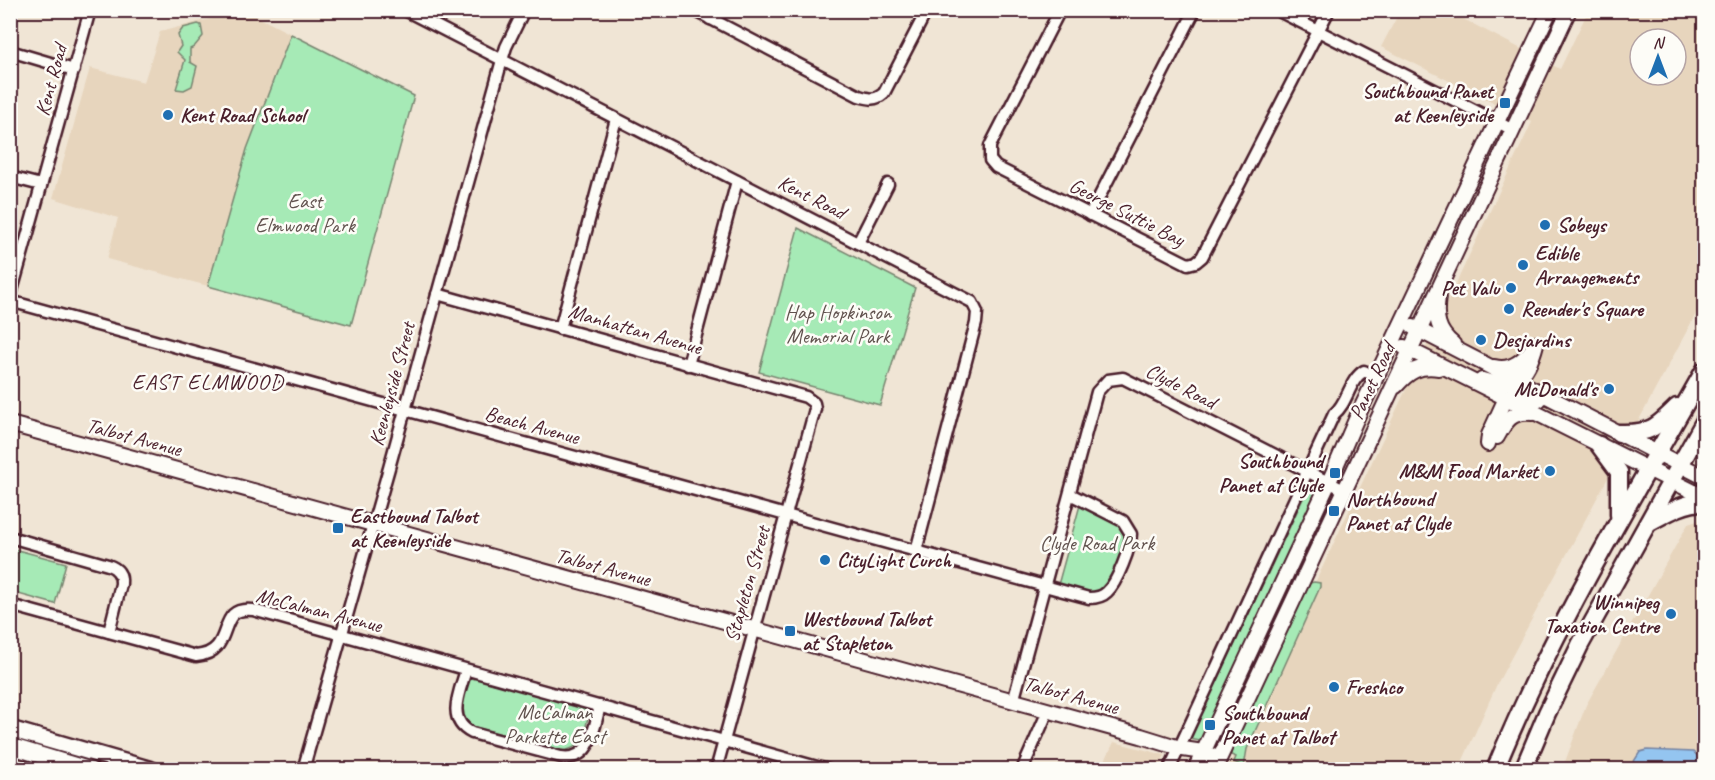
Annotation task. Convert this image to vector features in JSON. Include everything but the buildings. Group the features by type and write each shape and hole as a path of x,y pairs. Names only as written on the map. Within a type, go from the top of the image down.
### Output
{"main road":[{"path":"1495,770 1532,684 1559,629 1704,371"},
{"path":"1619,433 1637,434 1648,431 1661,423 1693,391"},
{"path":"1522,770 1546,713 1580,645 1704,422"},
{"path":"1599,445 1619,472 1621,483 1619,519"},
{"path":"1647,524 1674,510 1704,502"},
{"path":"90,770 12,747 14,730 120,765 152,770"}],"street":[{"name":"Kent Road","path":"10,299 90,10"},
{"name":"Kent Road","path":"405,10 972,302 977,312 976,323 916,551"},
{"name":"Keenleyside Street","path":"303,770 502,60 524,10"},
{"path":"694,10 859,96 870,99 878,99 884,93 927,10"},
{"path":"710,19 725,10"},
{"name":"George Suttie Bay","path":"1060,10 990,146 989,155 996,167 1184,263 1196,262 1202,257 1318,32"},
{"path":"1090,215 1195,10"},
{"path":"1277,10 1514,130"},
{"path":"1318,32 1329,10"},
{"name":"Panet Road","path":"1199,761 1550,10"},
{"name":"Panet Road","path":"1216,766 1569,10"},
{"path":"10,51 74,70"},
{"path":"560,329 616,119"},
{"path":"10,177 41,185"},
{"path":"688,364 737,181"},
{"path":"858,243 888,184"},
{"path":"1440,287 1437,325 1443,336 1461,351"},
{"name":"Manhattan Avenue","path":"437,294 806,397 812,400 815,410"},
{"name":"Beach Avenue","path":"10,299 1044,586"},
{"path":"1404,321 1419,331 1704,477"},
{"path":"1394,342 1704,497"},
{"path":"1390,392 1414,369 1422,367 1454,372 1503,385 1523,376 1531,363 1536,344 1526,357 1515,365 1500,369 1486,364"},
{"path":"1169,770 1334,414 1341,408 1358,375 1364,371 1377,377"},
{"name":"Clyde Road","path":"1013,702 1097,392 1101,385 1115,378 1123,378 1344,490"},
{"path":"1537,414 1512,415 1504,423 1497,436 1488,444 1489,435 1506,398 1512,394 1524,394 1577,419 1596,423"},
{"name":"Stapleton Street","path":"716,770 815,410"},
{"name":"Talbot Avenue","path":"10,424 1181,748 1199,761 1216,766"},
{"path":"1044,586 1089,598 1102,596 1111,588 1129,549 1131,534 1123,521 1070,494"},
{"path":"10,537 108,564 115,568 121,577 121,584 109,632"},
{"name":"McCalman Avenue","path":"10,605 196,656 208,655 217,648 231,616 239,611 249,610 828,770"},
{"path":"466,670 456,710 457,719 463,728 472,733 561,757 575,757 587,747 600,706"},
{"path":"1022,770 1048,711"}],"shaded area":[{"name":"Kent Road School","path":"246,11 291,34 247,149 208,286 107,259 118,218 53,198 90,68 144,82 160,32"},
{"path":"1400,11 1448,11 1560,69 1588,11 1704,11 1704,299 1497,684 1459,769 1227,770 1532,122 1381,47"},
{"name":"Winnipeg Taxation Centre","path":"1704,519 1704,769 1562,770 1586,705 1688,524"},
{"path":"1114,742 1165,755 1158,769 1101,769"},
{"path":"11,756 60,769 11,769"}],"green space":[{"path":"201,25 203,36 190,49 190,62 197,66 192,86 184,90 176,89 185,60 177,52 181,46 178,35 183,28"},
{"name":"East Elmwood Park","path":"291,34 414,96 351,325 208,286 247,149"},
{"name":"Hap Hopkinson Memorial Park","path":"798,228 915,288 880,405 759,372"},
{"path":"1308,488 1319,493 1204,738 1200,741 1190,739"},
{"name":"Clyde Road Park","path":"1080,505 1116,524 1124,532 1125,538 1121,555 1111,575 1100,589 1091,593 1058,585"},
{"path":"10,548 66,563 55,604 11,592"},
{"path":"1310,583 1320,583 1320,587 1247,749 1244,767 1234,762 1236,757 1231,755 1231,750"},
{"name":"McCalman Parkette East","path":"473,677 585,708 589,713 582,738 575,746 562,751 471,726 463,719 460,703 463,691"}],"water":[{"path":"1647,750 1693,752 1704,761 1704,769 1629,769 1640,752"}],"place":[{"name":"Southbound Panet at Keenleyside","path":"1505,103"},
{"name":"Kent Road School","path":"168,115"},
{"name":"Sobeys","path":"1545,225"},
{"name":"Edible Arrangements","path":"1523,265"},
{"name":"Pet Valu","path":"1511,288"},
{"name":"Reender's Square","path":"1509,309"},
{"name":"Desjardins","path":"1481,340"},
{"name":"McDonald's","path":"1609,389"},
{"name":"M&M Food Market","path":"1550,471"},
{"name":"Southbound Panet at Clyde","path":"1335,473"},
{"name":"Northbound Panet at Clyde","path":"1334,511"},
{"name":"Eastbound Talbot at Keenleyside","path":"338,528"},
{"name":"CityLight Curch","path":"825,560"},
{"name":"Winnipeg Taxation Centre","path":"1671,614"},
{"name":"Westbound Talbot at Stapleton","path":"790,631"},
{"name":"Freshco","path":"1334,687"},
{"name":"Southbound Panet at Talbot","path":"1210,725"}],"district":[{"name":"EAST ELMWOOD","path":"208,382"}]}
